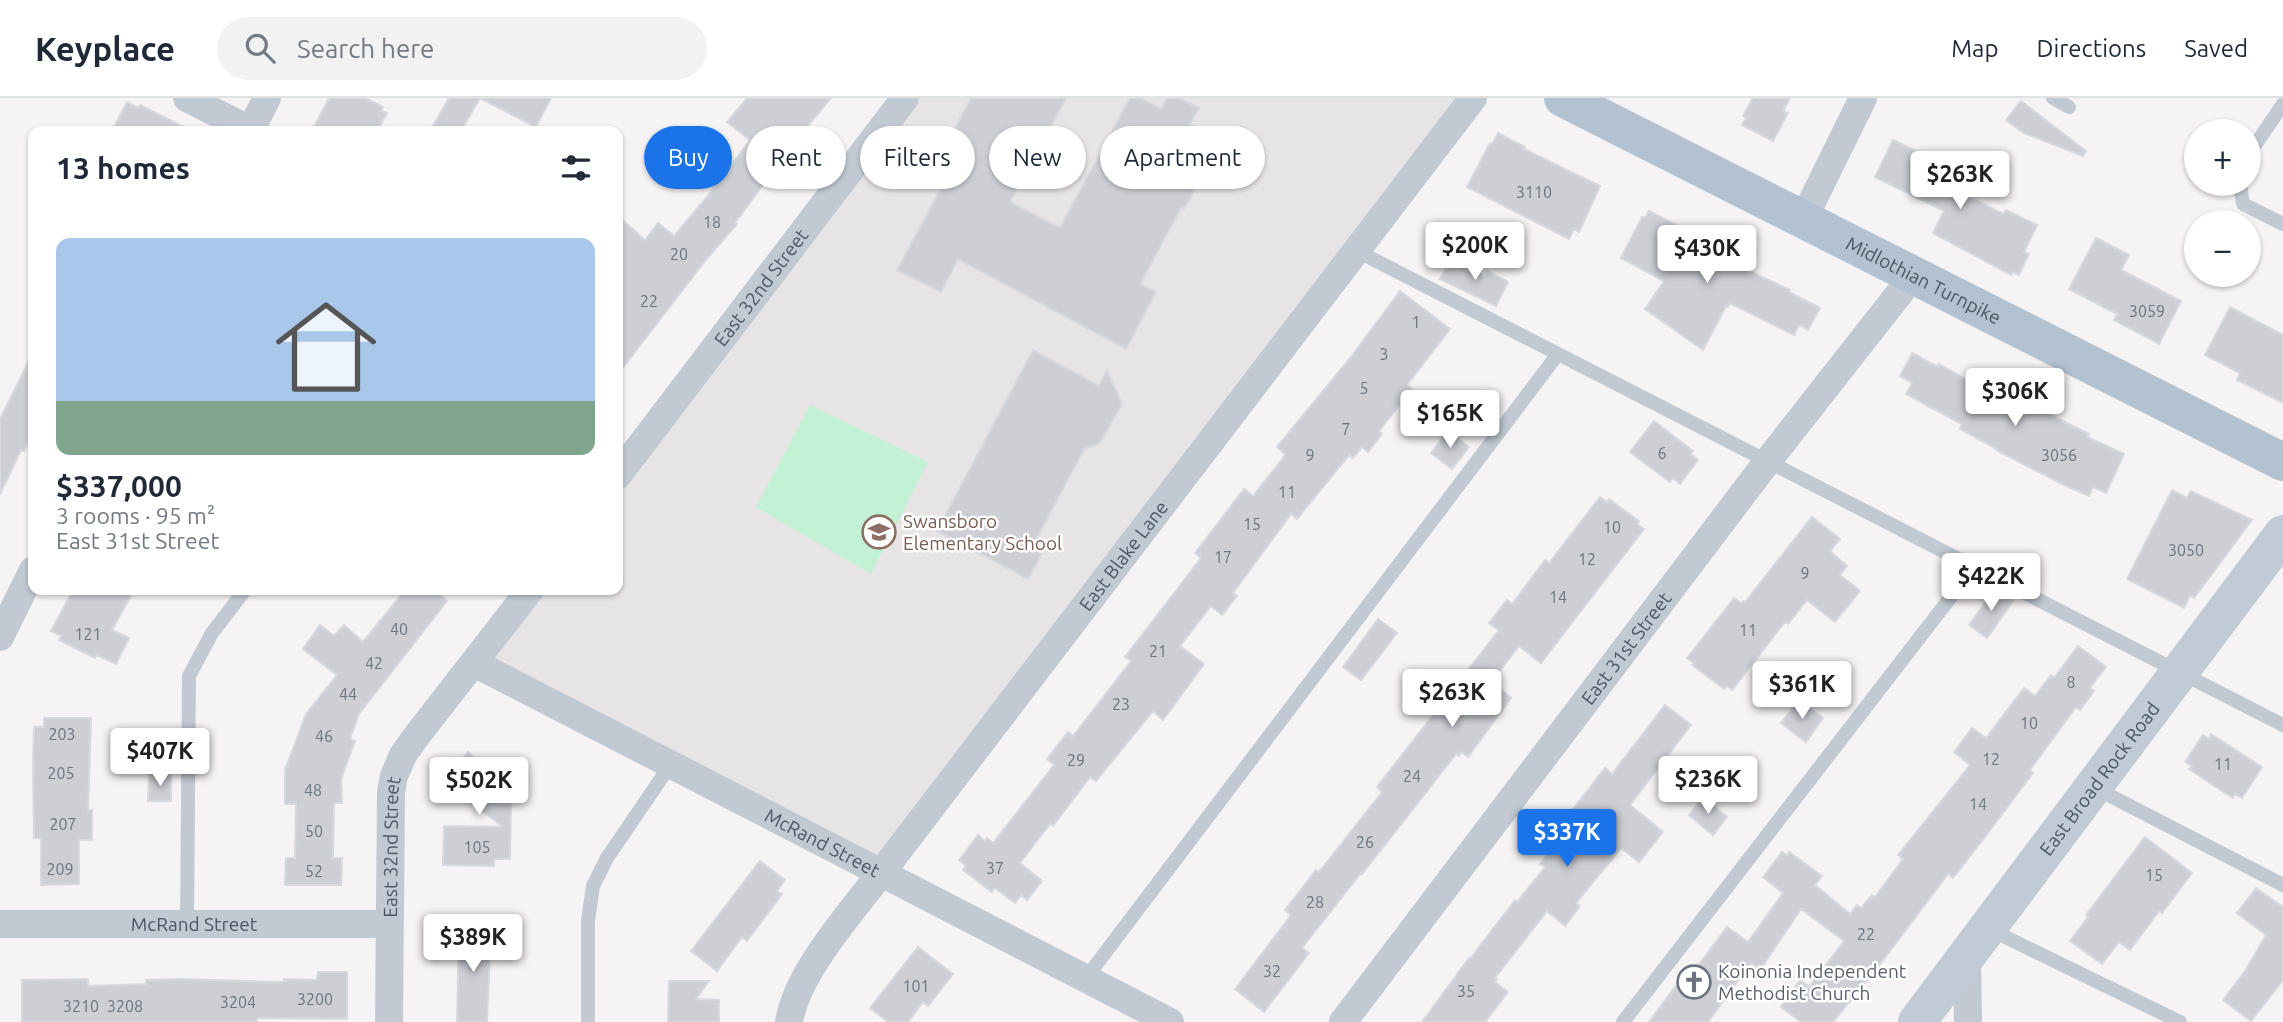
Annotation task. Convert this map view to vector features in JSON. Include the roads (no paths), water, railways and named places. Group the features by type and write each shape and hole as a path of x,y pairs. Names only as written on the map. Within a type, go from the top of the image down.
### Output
{"main road":[{"name":"Midlothian Turnpike","path":"1563,98 2283,462"},
{"name":"East Broad Rock Road","path":"1917,1022 2283,534"}],"street":[{"path":"187,98 240,126"},
{"path":"253,126 267,98"},
{"name":"East 32nd Street","path":"623,468 905,98"},
{"name":"East Blake Lane","path":"789,1022 796,996 812,966 1473,98"},
{"path":"1803,220 1863,98"},
{"name":"East 31st Street","path":"1343,1022 1767,462 1913,276"},
{"path":"0,637 28,580"},
{"name":"East 32nd Street","path":"389,1022 390,813 394,776 403,755 415,738 526,595"},
{"name":"McRand Street","path":"474,663 1170,1022"},
{"name":"McRand Street","path":"0,924 389,924"},
{"path":"1968,1022 1977,942"}],"lane":[{"path":"2053,98 2069,107"},
{"path":"2261,137 2283,104"},
{"path":"2242,196 2243,204 2283,224"},
{"path":"1355,250 2283,725"},
{"path":"1086,978 1558,354"},
{"path":"1623,1022 1974,566"},
{"path":"187,924 189,676 212,633 241,595"},
{"path":"588,1022 588,921 593,886 607,858 671,764"},
{"path":"2094,788 2283,885"},
{"path":"1977,942 2180,1022"}],"place":[{"name":"Swansboro Elementary School","path":"879,532"},
{"name":"Koinonia Independent Methodist Church","path":"1694,982"}]}
